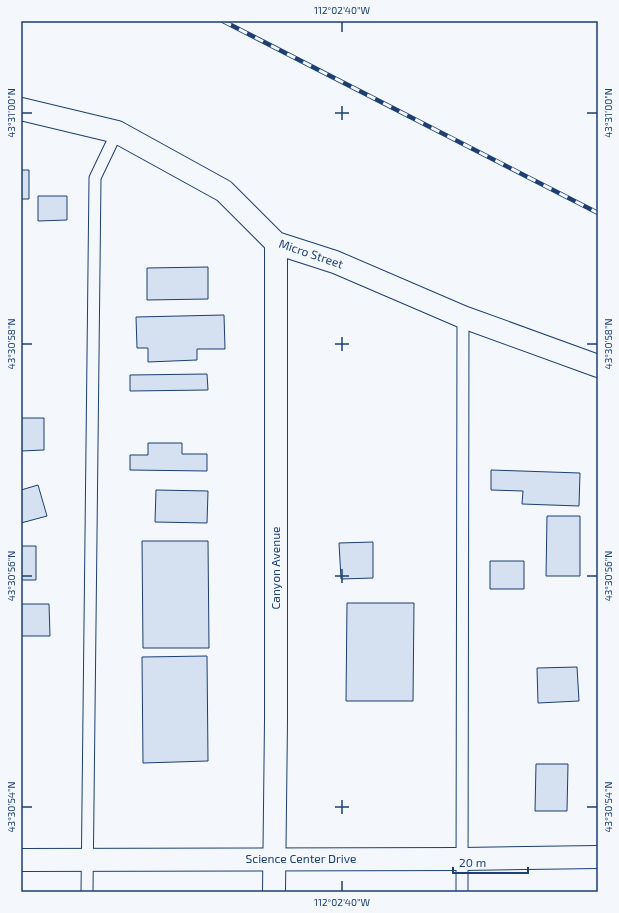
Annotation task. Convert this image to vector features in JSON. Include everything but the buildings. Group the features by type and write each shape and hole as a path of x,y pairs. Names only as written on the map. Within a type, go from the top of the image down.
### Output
{"street":[{"name":"Micro Street","path":"21,109 117,132 224,191 276,243 335,262 463,317 598,366"},
{"name":"Canyon Avenue","path":"274,892 276,721 276,243"},
{"name":"Science Center Drive","path":"21,860 462,859 592,856"}],"lane":[{"path":"87,892 95,178 117,132"},
{"path":"462,892 463,317"}],"railway":[{"path":"223,21 598,213"}]}
